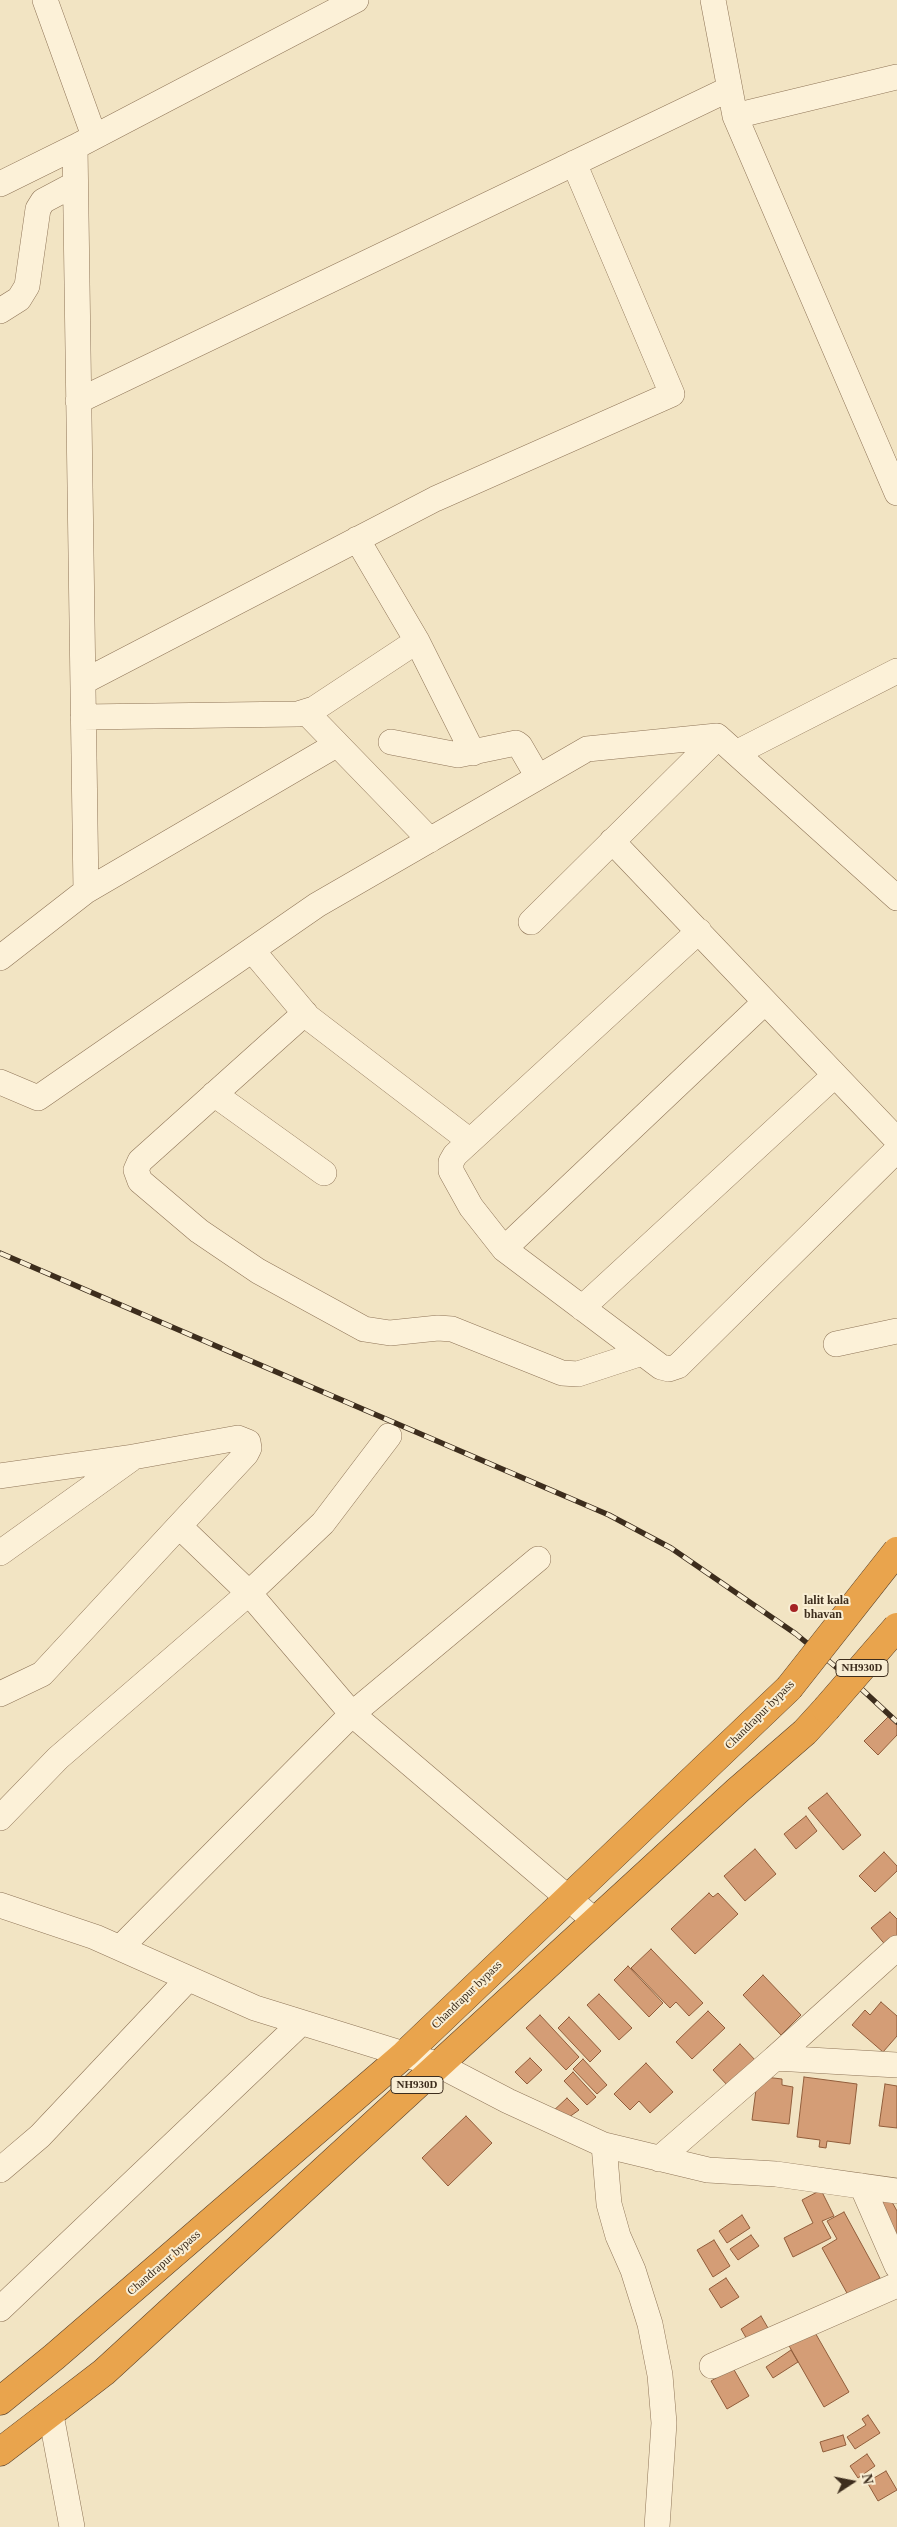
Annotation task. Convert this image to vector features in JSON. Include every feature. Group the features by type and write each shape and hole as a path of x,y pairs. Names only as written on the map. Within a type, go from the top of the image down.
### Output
{"highway":[{"name":"Chandrapur bypass","path":"0,2400 54,2357 405,2054 789,1688 897,1551"},
{"name":"NH930D","path":"0,2452 51,2415 104,2372 595,1921 805,1732 897,1627"}],"street":[{"path":"45,0 84,142 75,184 86,891"},
{"path":"0,184 356,0"},
{"path":"713,0 735,116 897,493"},
{"path":"735,116 897,76"},
{"path":"78,401 729,89"},
{"path":"83,682 435,499 672,394 574,163"},
{"path":"0,311 19,300 27,286 38,209 43,201 75,184"},
{"path":"358,539 417,641 473,753"},
{"path":"83,716 298,714 306,712 417,641"},
{"path":"530,922 612,841 727,745 897,671"},
{"path":"306,712 430,840"},
{"path":"391,742 449,755 473,753 516,743 520,746 538,777"},
{"path":"0,958 86,891 336,745"},
{"path":"0,1082 38,1098 318,905 586,749 727,745 897,898"},
{"path":"612,841 897,1140"},
{"path":"698,931 455,1155 451,1162 451,1171 471,1207 504,1249 661,1367 669,1369 678,1366 897,1150"},
{"path":"252,950 305,1013 470,1141"},
{"path":"504,1249 765,1002"},
{"path":"305,1013 140,1161 136,1170 140,1181 199,1232 258,1270 364,1329 390,1334 438,1328 452,1330 562,1373 585,1372 642,1353"},
{"path":"582,1308 835,1075"},
{"path":"214,1094 324,1173"},
{"path":"836,1344 897,1331"},
{"path":"0,1818 58,1758 249,1593 323,1523 389,1436"},
{"path":"0,1476 133,1457 238,1438 248,1442 249,1448 246,1454 42,1674 0,1694"},
{"path":"0,1553 133,1457"},
{"path":"179,1526 249,1593 352,1714 595,1921"},
{"path":"120,1948 352,1714 538,1559"},
{"path":"0,1905 96,1937 255,2008 439,2065 508,2101 604,2145 708,2170 776,2174 897,2191"},
{"path":"658,2159 897,1948"},
{"path":"0,2170 40,2136 188,1979"},
{"path":"0,2309 302,2023"},
{"path":"774,2058 897,2065"},
{"path":"604,2145 609,2204 618,2236 633,2270 650,2324 660,2375 664,2423 657,2527"},
{"path":"862,2186 897,2266"},
{"path":"712,2366 897,2285"},
{"path":"51,2415 72,2527"}],"building":[{"path":"889,1716 897,1724 897,1735 878,1755 864,1741"},
{"path":"827,1793 861,1835 843,1850 808,1808"},
{"path":"806,1816 817,1831 796,1849 784,1834"},
{"path":"755,1849 776,1874 745,1901 724,1876"},
{"path":"884,1852 897,1866 897,1871 875,1892 859,1876"},
{"path":"709,1893 713,1897 718,1893 738,1914 695,1954 671,1929"},
{"path":"890,1912 897,1919 897,1941 888,1948 871,1928"},
{"path":"651,1949 703,2003 689,2016 676,2002 670,2008 631,1968"},
{"path":"628,1966 663,2003 649,2017 614,1980"},
{"path":"763,1975 801,2015 781,2035 743,1995"},
{"path":"599,1994 632,2028 619,2040 587,2005"},
{"path":"881,2002 897,2016 897,2036 883,2052 852,2025 865,2010 870,2015"},
{"path":"708,2011 725,2028 692,2059 676,2042"},
{"path":"540,2015 579,2057 566,2070 526,2028"},
{"path":"569,2017 601,2051 590,2062 558,2028"},
{"path":"740,2044 756,2061 729,2087 713,2070"},
{"path":"530,2058 542,2070 527,2084 515,2072"},
{"path":"583,2059 607,2085 597,2094 573,2069"},
{"path":"646,2063 673,2092 650,2113 639,2101 630,2110 614,2094"},
{"path":"573,2072 596,2097 587,2105 564,2081"},
{"path":"765,2077 782,2079 782,2085 793,2087 789,2124 752,2120 757,2082"},
{"path":"804,2077 857,2084 850,2144 827,2141 826,2148 819,2147 820,2140 797,2137"},
{"path":"885,2084 897,2086 897,2128 879,2126"},
{"path":"567,2098 579,2110 565,2120 551,2113"},
{"path":"466,2116 492,2143 448,2186 422,2158"},
{"path":"821,2190 834,2216 822,2221 831,2238 793,2257 784,2238 813,2223 802,2200"},
{"path":"887,2193 897,2211 897,2246 872,2201"},
{"path":"844,2212 880,2278 848,2295 822,2248 837,2239 827,2221"},
{"path":"742,2215 750,2228 727,2243 719,2231"},
{"path":"751,2235 759,2246 738,2260 730,2249"},
{"path":"714,2240 730,2266 713,2277 697,2250"},
{"path":"726,2278 739,2297 721,2308 709,2289"},
{"path":"761,2316 768,2328 748,2341 741,2329"},
{"path":"813,2329 849,2392 824,2407 788,2344"},
{"path":"791,2350 798,2362 773,2378 766,2367"},
{"path":"733,2368 749,2396 727,2409 711,2381"},
{"path":"868,2415 880,2433 855,2449 847,2437 866,2425 862,2419"},
{"path":"843,2435 846,2445 823,2452 820,2442"},
{"path":"867,2454 875,2466 858,2478 850,2466"},
{"path":"886,2471 897,2490 878,2501 867,2482"}],"railway":[{"path":"0,1253 609,1515 671,1548 796,1634 854,1682 897,1722"}],"place":[{"name":"lalit kala bhavan","path":"794,1608"}]}
